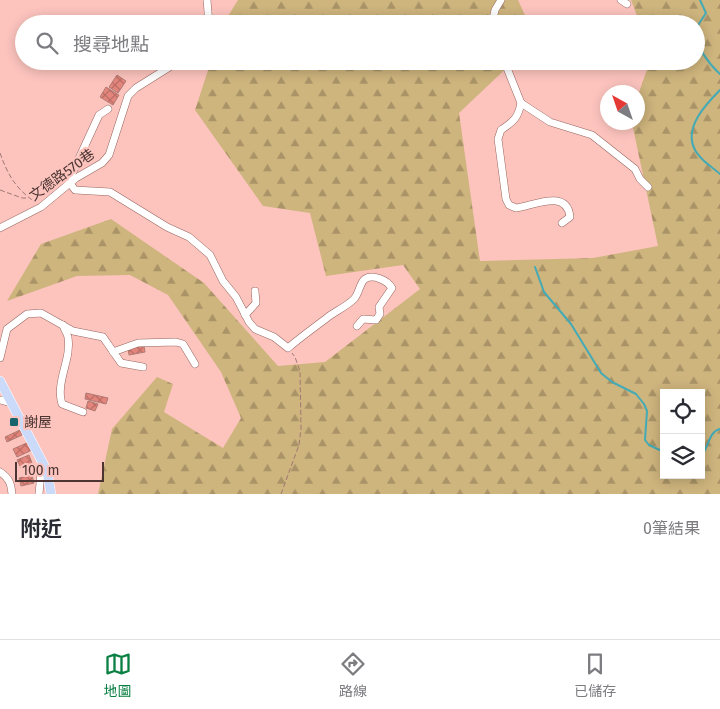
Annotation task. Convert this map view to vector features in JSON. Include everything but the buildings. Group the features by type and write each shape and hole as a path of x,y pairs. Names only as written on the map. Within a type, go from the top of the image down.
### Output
{"main road":[{"path":"0,381 47,471 51,494"}],"lane":[{"path":"207,0 209,15"},
{"path":"495,15 501,0"},
{"name":"文德路570巷","path":"0,228 41,207 76,178 102,163 109,155 128,96 136,88 165,70"},
{"path":"508,70 521,103 550,122 592,135 635,169 640,179 648,186"},
{"path":"521,103 518,115 501,130 498,139 506,199 510,205 516,208 545,201 564,203 569,208 570,216 562,223"},
{"path":"108,109 99,115 70,178 69,182 75,190 110,192 167,227 189,237 210,255 223,281 236,297 248,322 255,329 274,337 288,348 354,299 360,290 362,281 366,278 374,277 389,283 392,288 379,307 380,314 376,320 362,319 357,326"},
{"path":"245,315 256,303 255,291"},
{"path":"0,358 7,329 28,314 41,313 73,331 103,337 121,363 143,367"},
{"path":"63,325 68,337 59,396 62,404 83,412"},
{"path":"114,352 138,343 176,342 183,344 196,364"},
{"path":"0,400 12,404"},
{"path":"39,494 42,461"},
{"path":"0,472 7,477 12,486 12,494"}],"path":[{"path":"0,153 7,173 18,188 41,207"},
{"path":"0,190 22,198 29,198"},
{"path":"282,494 299,445 301,429 300,371 295,357 288,348"}],"green space":[{"path":"238,0 518,0 525,15 229,15"},
{"path":"631,0 720,0 720,494 98,494 112,429 157,377 173,384 164,412 223,448 241,418 221,372 168,295 130,275 77,276 7,301 41,244 111,219 204,283 278,366 325,362 420,289 403,265 326,276 310,213 263,206 195,110 208,70 504,70 459,113 480,261 593,258 658,246 633,130 645,130 645,85 642,85 647,70 705,70 705,15 637,15"}],"waterway":[{"path":"700,0 706,13 705,15"},
{"path":"705,57 720,74"},
{"path":"720,90 703,109 694,125 692,133 692,142 697,154 720,174"},
{"path":"535,267 544,292 571,324 601,373 612,382 636,394 644,404 647,411 645,440 649,445 660,450"},
{"path":"705,451 713,433 720,429"}],"place":[{"name":"謝屋","path":"14,422"}]}
